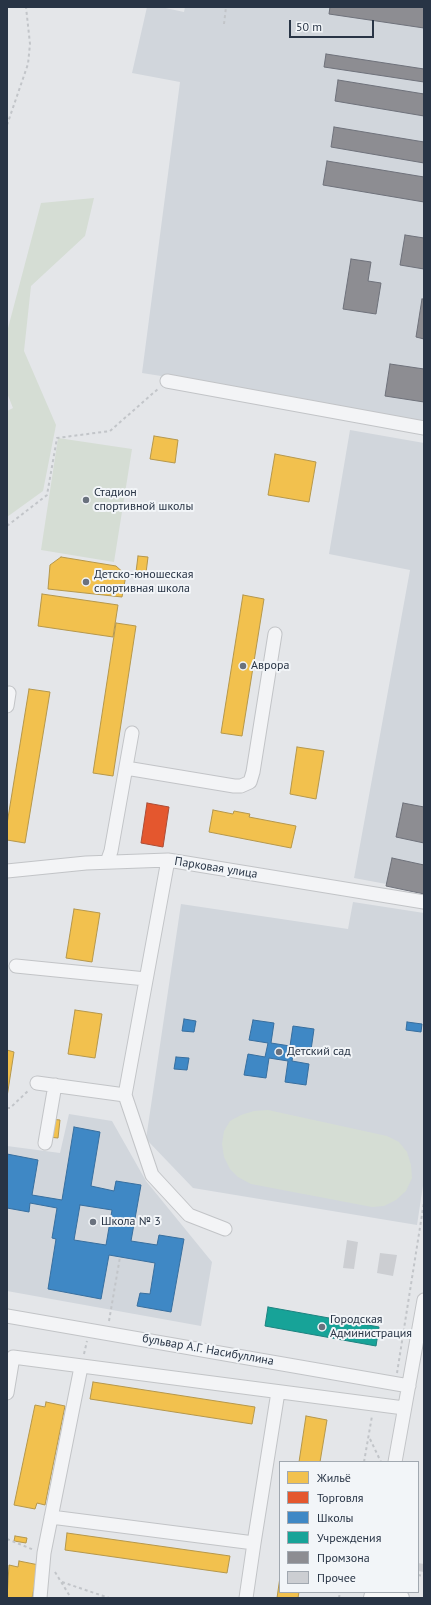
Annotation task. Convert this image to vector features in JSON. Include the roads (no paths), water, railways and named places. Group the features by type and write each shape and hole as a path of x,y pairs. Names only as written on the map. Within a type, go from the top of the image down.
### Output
{"main road":[{"path":"373,1595 401,1598"}],"street":[{"path":"167,381 424,428"},
{"path":"126,768 234,786 246,785 250,782 254,772 275,634"},
{"path":"107,862 111,851 132,733"},
{"path":"168,860 125,1095 152,1175 189,1215 225,1229"},
{"name":"Парковая улица","path":"7,871 107,862 168,860 424,902"},
{"path":"16,966 146,979"},
{"path":"37,1083 125,1095"},
{"path":"45,1143 55,1085"},
{"path":"395,1461 404,1408 409,1386 418,1360 424,1300"},
{"name":"бульвар А.Г. Насибуллина","path":"7,1316 409,1386"},
{"path":"7,1393 8,1378 13,1357 83,1361 278,1392 404,1408"},
{"path":"40,1598 44,1553 83,1361"},
{"path":"246,1598 278,1392"},
{"path":"51,1517 254,1543"}],"place":[{"name":"Стадион спортивной школы","path":"86,500"},
{"name":"Детско-юношеская спортивная школа","path":"86,582"},
{"name":"Аврора","path":"243,666"},
{"name":"Детский сад","path":"279,1052"},
{"name":"Школа № 3","path":"93,1222"},
{"name":"Городская Администрация","path":"322,1327"}]}
